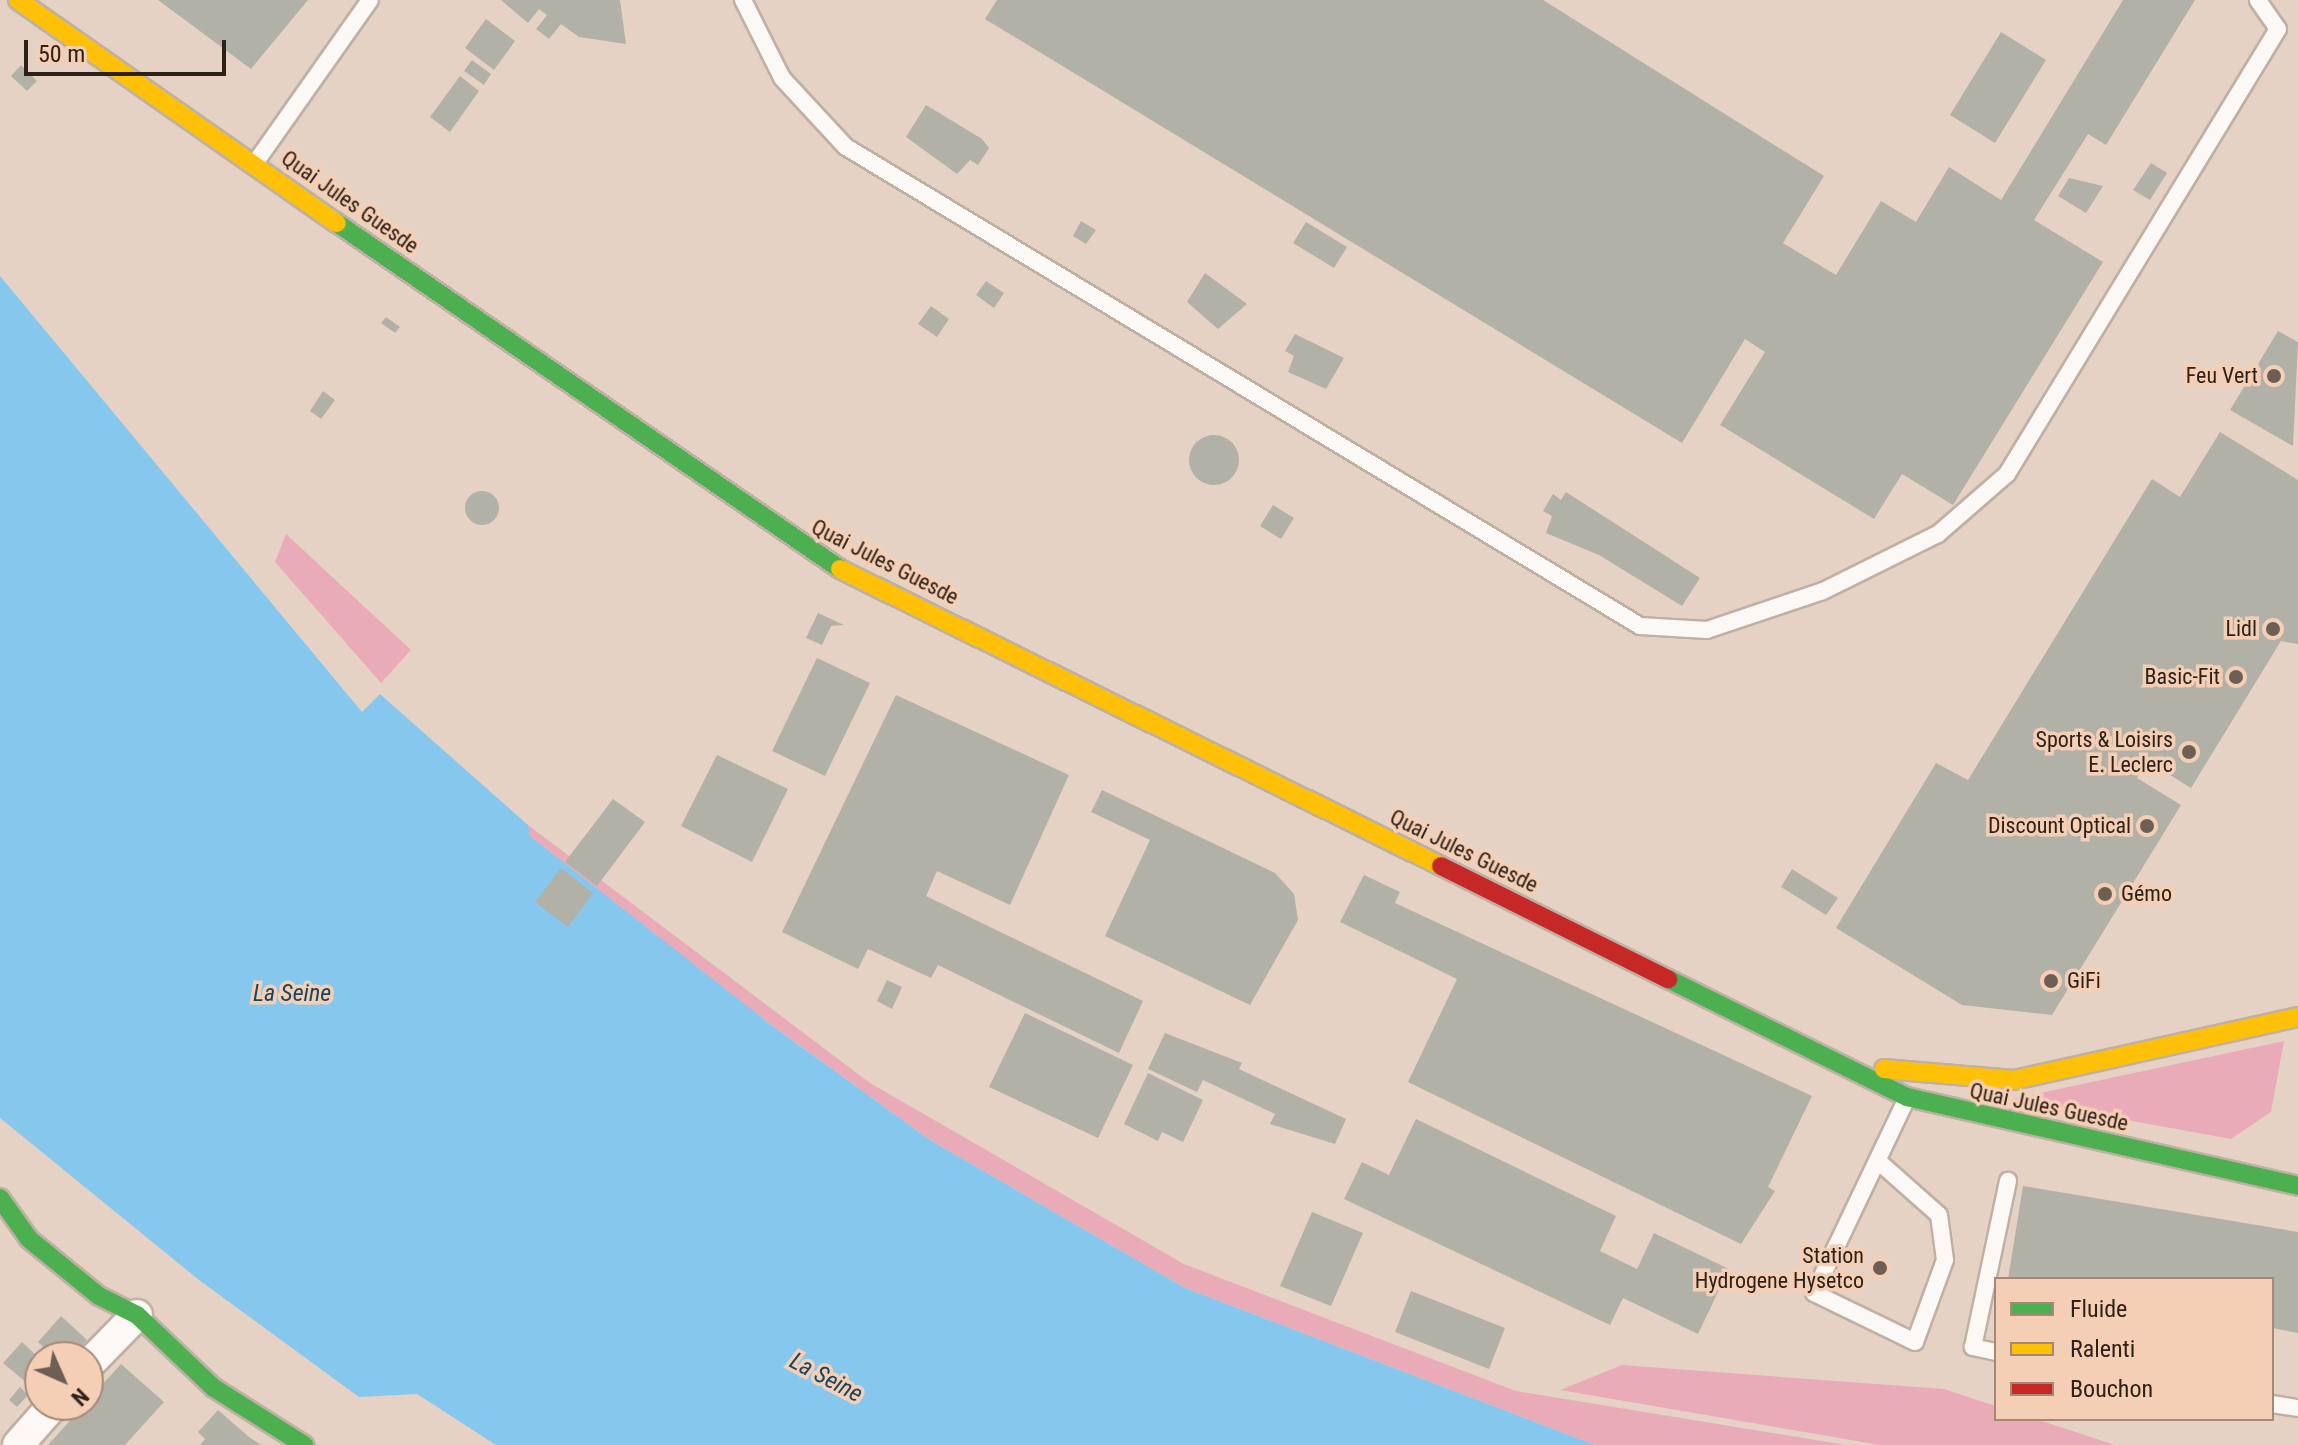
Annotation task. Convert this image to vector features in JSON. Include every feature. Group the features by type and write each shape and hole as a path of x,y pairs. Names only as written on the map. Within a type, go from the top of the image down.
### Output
{"main road":[{"name":"Quai Jules Guesde","path":"18,0 812,555 1907,1097 2298,1186"},
{"name":"Quai Jules Guesde","path":"1801,1045 1899,1073 2014,1080 2298,1017"},
{"path":"6,1203 30,1207 43,1217"},
{"path":"6,1203 29,1239 99,1296 182,1339 322,1436"},
{"path":"123,1284 146,1323 214,1388 304,1445"}],"street":[{"path":"104,1353 146,1323"},
{"path":"18,1445 39,1421"}],"lane":[{"path":"254,165 370,0"},
{"path":"743,0 782,78 846,147 1640,626 1707,630 1823,591 1938,534 2007,474 2278,29 2258,0"},
{"path":"1878,1161 1939,1215 1945,1260 1915,1342 1814,1293 1907,1097"},
{"path":"1994,1352 1973,1347 2008,1181"},
{"path":"2274,1404 2298,1408"}],"shaded area":[{"path":"286,534 411,650 381,683 275,562"},
{"path":"528,825 870,1083 1184,1264 1516,1391 1846,1445 1595,1445 1185,1288 930,1140 729,994 530,836"},
{"path":"2284,1041 2271,1112 2231,1139 2012,1099"},
{"path":"1622,1365 1944,1389 1994,1405 1994,1421 2042,1421 2115,1445 1880,1445 1560,1390"}],"water":[{"name":"La Seine","path":"0,276 362,712 380,694 528,825 530,836 770,1024 930,1140 1185,1288 1595,1445 496,1445 417,1394 359,1397 199,1280 0,1118"}],"building":[{"path":"158,0 308,0 251,69"},
{"path":"501,0 620,0 626,44 579,37 561,24 549,39 536,29 547,15 539,9 528,23"},
{"path":"997,0 1543,0 1824,176 1783,243 1836,275 1881,201 1916,222 1949,167 2001,200 2123,0 2195,0 2106,145 2088,134 2034,220 2103,262 1953,505 1902,474 1874,519 1720,425 1765,352 1745,339 1682,443 985,19"},
{"path":"486,19 515,41 494,70 465,48"},
{"path":"2001,32 2046,60 1995,143 1950,115"},
{"path":"472,60 491,74 484,85 464,71"},
{"path":"21,65 37,81 27,91 11,76"},
{"path":"460,76 479,91 450,132 430,117"},
{"path":"926,105 982,139 989,148 978,165 970,160 957,174 906,137"},
{"path":"2151,163 2167,173 2150,200 2133,190"},
{"path":"2069,178 2103,186 2086,213 2058,196"},
{"path":"1081,221 1096,230 1086,244 1073,236"},
{"path":"1306,222 1347,247 1334,268 1293,243"},
{"path":"1205,273 1247,304 1218,329 1187,302"},
{"path":"986,281 1004,293 994,308 976,295"},
{"path":"931,306 949,319 937,337 918,324"},
{"path":"386,317 400,327 395,333 381,323"},
{"name":"Feu Vert","path":"2278,331 2298,342 2293,446 2230,410"},
{"path":"1295,334 1344,358 1326,389 1288,372 1294,356 1285,351"},
{"path":"323,391 335,400 321,419 310,411"},
{"path":"2220,432 2298,480 2298,644 2281,641 2191,788 2147,761 2137,778 2181,805 2052,1015 1962,1005 1836,928 1936,763 1968,780 2152,479 2180,497"},
{"path":"1214,435 1232,442 1239,460 1232,478 1214,485 1196,478 1189,460 1196,442"},
{"path":"482,491 494,496 499,508 494,520 482,525 470,520 465,508 470,496"},
{"path":"1566,492 1700,578 1682,606 1599,555 1546,533 1552,516 1543,511 1553,494 1561,500"},
{"path":"1273,505 1294,518 1281,539 1260,526"},
{"path":"818,613 844,625 831,626 822,645 806,638"},
{"path":"817,658 870,683 825,776 772,751"},
{"path":"896,695 1069,775 1010,905 937,871 926,896 1143,1001 1119,1053 938,965 931,978 868,949 858,969 782,932"},
{"path":"717,755 788,789 752,862 681,826"},
{"path":"1102,790 1275,873 1294,894 1298,920 1250,1005 1105,936 1150,840 1091,812"},
{"path":"613,799 645,822 597,886 565,862"},
{"path":"561,868 593,893 568,927 535,902"},
{"path":"1792,869 1838,898 1826,915 1781,887"},
{"path":"1364,875 1400,892 1395,903 1812,1096 1768,1187 1775,1191 1741,1244 1408,1082 1457,979 1340,922"},
{"path":"887,980 902,987 892,1009 877,1001"},
{"path":"1025,1013 1133,1065 1098,1138 989,1087"},
{"path":"1165,1033 1242,1063 1239,1069 1346,1119 1335,1144 1270,1124 1275,1114 1203,1080 1197,1092 1148,1069"},
{"path":"1148,1073 1203,1100 1183,1142 1162,1132 1158,1141 1124,1124"},
{"path":"1416,1119 1616,1216 1600,1251 1637,1269 1654,1233 1729,1269 1698,1334 1623,1298 1610,1325 1344,1199 1362,1162 1389,1175"},
{"path":"2023,1186 2298,1232 2298,1333 2274,1328 2274,1277 2008,1277"},
{"path":"1312,1212 1363,1233 1331,1306 1280,1286"},
{"path":"1411,1291 1505,1328 1489,1369 1395,1332"},
{"path":"61,1316 87,1340 86,1341 39,1341"},
{"path":"22,1342 24,1344 24,1380 3,1363"},
{"path":"121,1364 164,1402 125,1445 48,1445 70,1421 104,1421 104,1383"},
{"path":"20,1387 24,1391 24,1399 17,1407 9,1400"},
{"path":"218,1410 261,1445 200,1445 205,1439 198,1432"}],"traffic: fast":[{"path":"337,223 840,569"},
{"path":"1668,979 1907,1097 2298,1186"},
{"path":"0,1198 29,1239 99,1296 137,1315 214,1388 304,1445"}],"traffic: slow":[{"path":"18,0 337,223"},
{"path":"840,569 1441,866"},
{"path":"1884,1069 2014,1080 2298,1017"}],"traffic: jam":[{"path":"1441,866 1668,979"}],"place":[{"name":"Feu Vert","path":"2274,376"},
{"name":"Lidl","path":"2273,629"},
{"name":"Basic-Fit","path":"2236,677"},
{"name":"Sports & Loisirs E. Leclerc","path":"2189,752"},
{"name":"Discount Optical","path":"2147,826"},
{"name":"Gémo","path":"2105,894"},
{"name":"GiFi","path":"2051,981"},
{"name":"Station Hydrogene Hysetco","path":"1880,1268"}]}
